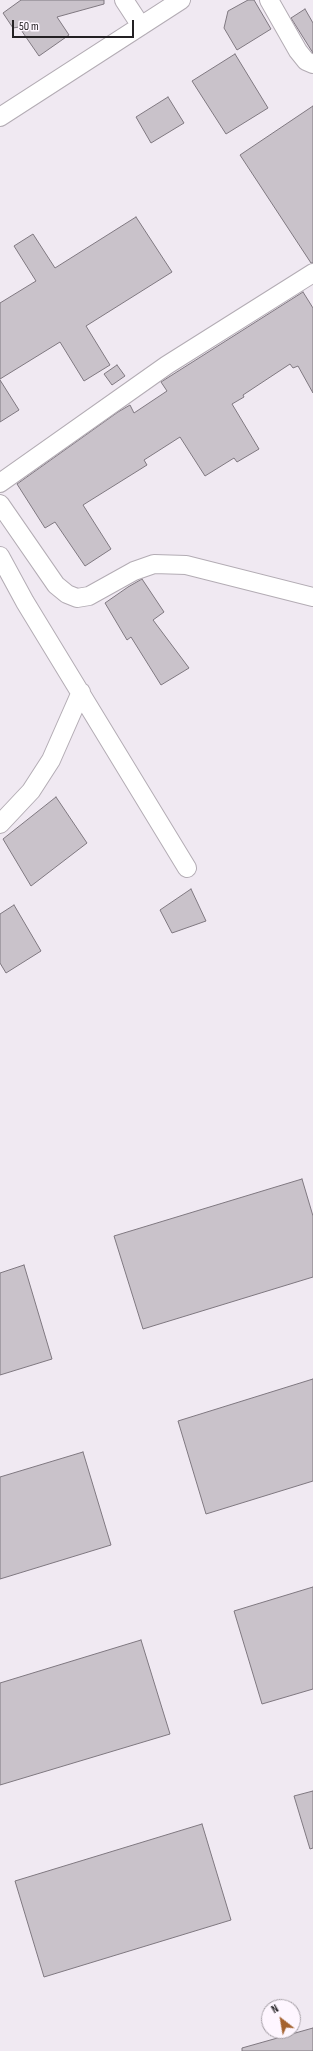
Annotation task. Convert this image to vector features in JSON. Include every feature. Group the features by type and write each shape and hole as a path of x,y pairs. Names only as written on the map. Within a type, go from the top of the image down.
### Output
{"street":[{"path":"124,0 141,26"},
{"path":"0,117 181,0"},
{"path":"269,0 298,51 306,61 313,64"},
{"path":"0,483 168,365 313,274"},
{"path":"0,504 56,585 66,594 77,598 89,596 134,570 154,564 186,565 313,597"},
{"path":"0,556 25,602 187,868"},
{"path":"0,824 32,791 51,760 81,692"}],"building":[{"path":"21,0 104,0 104,4 57,17 69,35 39,56 19,27 13,28 3,13"},
{"path":"248,0 254,0 271,29 237,50 224,28 228,11"},
{"path":"305,9 313,23 313,53 291,18"},
{"path":"235,54 268,108 226,134 192,81"},
{"path":"168,97 184,123 151,143 136,117"},
{"path":"313,106 313,263 311,263 240,155"},
{"path":"136,217 172,272 86,326 110,365 84,381 60,342 0,379 0,303 36,281 14,246 33,234 55,268"},
{"path":"303,292 313,308 313,393 298,366 293,368 290,364 232,404 259,449 237,462 234,458 205,476 180,437 144,460 147,465 83,505 111,549 85,566 55,522 45,528 17,484 118,412 130,405 134,413 167,391 161,382"},
{"path":"117,365 125,376 112,385 104,374"},
{"path":"0,380 19,410 0,422"},
{"path":"142,579 164,612 153,620 189,668 161,685 131,637 127,640 105,603"},
{"path":"56,797 87,843 31,886 3,839"},
{"path":"191,889 206,921 172,933 160,910"},
{"path":"14,905 41,951 6,973 0,963 0,914"},
{"path":"302,1179 313,1216 313,1277 143,1329 114,1236"},
{"path":"24,1265 52,1359 0,1375 0,1273"},
{"path":"313,1379 313,1481 206,1514 178,1421"},
{"path":"83,1452 111,1545 0,1579 0,1477"},
{"path":"313,1587 313,1689 262,1704 234,1611"},
{"path":"141,1640 170,1734 0,1785 0,1683"},
{"path":"313,1791 313,1848 310,1849 294,1796"},
{"path":"202,1824 231,1920 44,1977 15,1881"},
{"path":"313,2028 313,2051 242,2051 242,2048 274,2039 301,2039 301,2031"}]}
